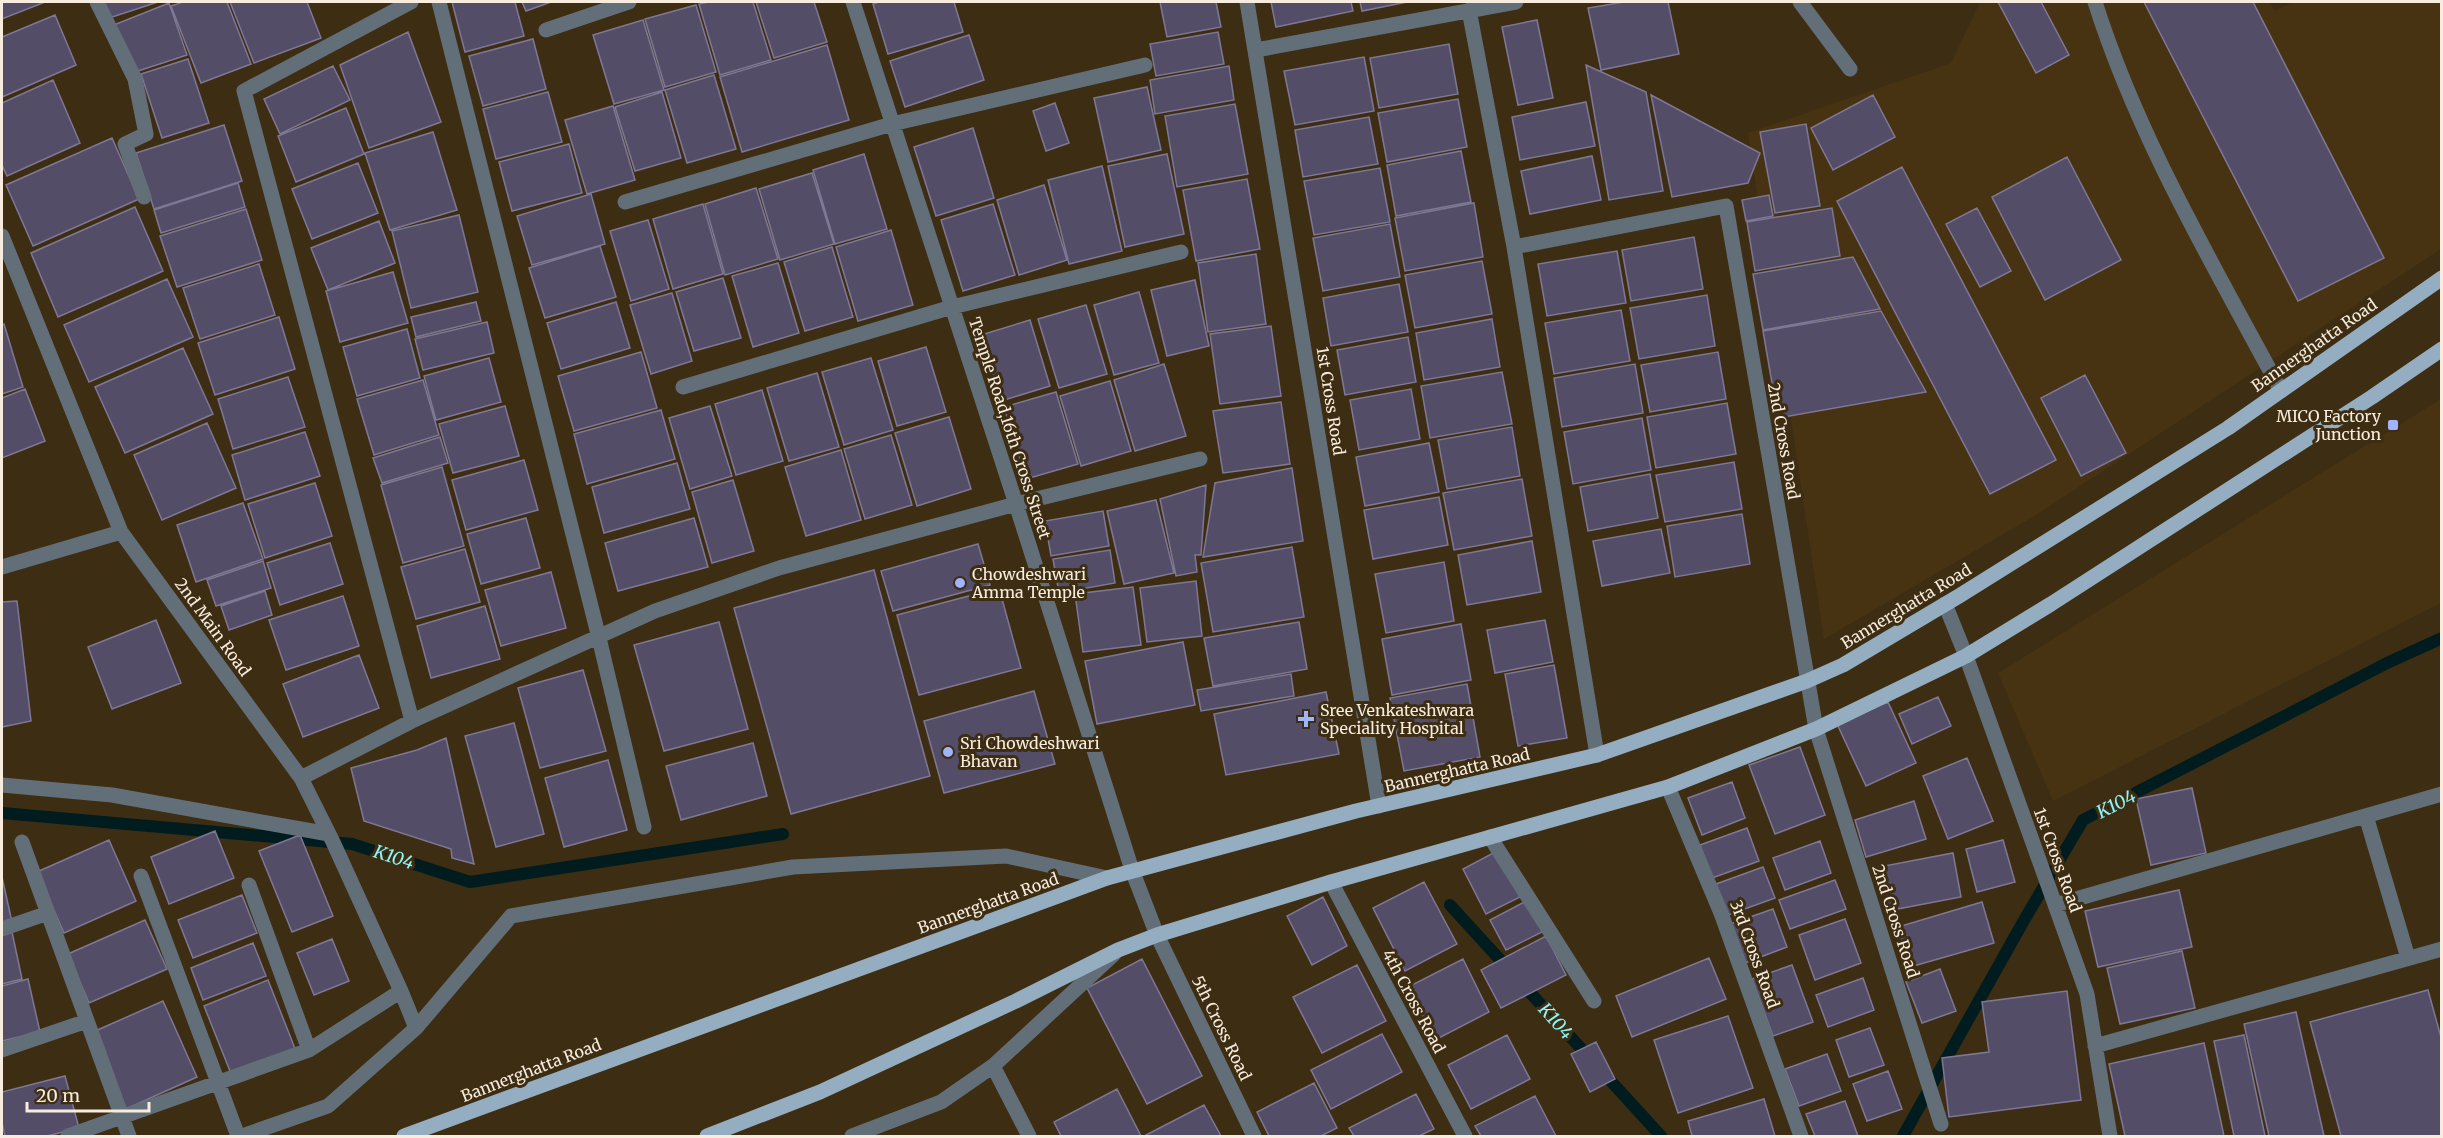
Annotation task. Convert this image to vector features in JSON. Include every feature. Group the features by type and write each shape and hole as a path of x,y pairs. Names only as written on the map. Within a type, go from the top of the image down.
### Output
{"main road":[{"name":"Bannerghatta Road","path":"404,1137 743,1010 1107,878 1379,806 1597,755 1807,681 1843,665 1945,604 2218,434 2442,278"},
{"path":"707,1137 820,1092 1016,1001 1118,950 1157,935 1331,882 1668,787 1816,729 1966,656 2051,604 2372,397 2442,348"}],"street":[{"path":"97,2 135,79 146,134 125,144 144,197"},
{"path":"411,2 244,91 412,721"},
{"path":"439,2 599,638 644,827"},
{"path":"546,30 629,2"},
{"name":"Temple Road,16th Cross Street","path":"853,2 1017,504 1132,870 1157,935"},
{"name":"1st Cross Road","path":"1247,2 1379,806"},
{"path":"1256,50 1516,2"},
{"path":"1800,2 1850,69"},
{"path":"2095,2 2111,55 2159,161 2281,391"},
{"path":"1469,10 1514,247 1597,755"},
{"path":"625,202 892,124 1145,65"},
{"name":"2nd Cross Road","path":"1514,247 1725,206 1816,729 1941,1124"},
{"name":"2nd Main Road","path":"2,237 121,532 301,778 329,834 416,1028"},
{"path":"683,387 952,307 1181,252"},
{"path":"301,778 412,721 655,611 779,568 1017,504 1200,459"},
{"path":"2,567 121,532"},
{"name":"1st Cross Road","path":"1945,604 1966,656 2087,994 2110,1137"},
{"path":"2,786 112,795 329,834"},
{"name":"3rd Cross Road","path":"1668,787 1722,913 1801,1137"},
{"path":"2055,903 2442,794"},
{"path":"2366,816 2408,958"},
{"path":"1490,837 1594,1000"},
{"path":"22,842 129,1137"},
{"path":"141,876 240,1137 328,1106 416,1028 511,916 793,867 1006,856 1107,878"},
{"name":"4th Cross Road","path":"1331,882 1465,1137"},
{"path":"249,885 309,1050"},
{"path":"2,929 48,913"},
{"name":"5th Cross Road","path":"1157,935 1254,1137"},
{"path":"2095,1046 2442,949"},
{"path":"852,1137 940,1102 993,1066 1118,950"},
{"path":"68,1137 309,1050 401,991"},
{"path":"2,1050 87,1021"},
{"path":"993,1066 1029,1137"}],"shaded area":[{"path":"1980,2 2269,2 2275,11 2292,2 2441,2 2441,249 2036,515 1824,639 1748,133 1951,63"},
{"path":"2441,399 2441,603 2053,801 1998,673"}],"building":[{"path":"2,2 45,2 2,19"},
{"path":"102,2 158,2 109,18"},
{"path":"183,2 227,2 251,64 201,83 171,6"},
{"path":"230,2 307,2 321,38 254,63"},
{"path":"452,2 515,2 524,36 465,52"},
{"path":"522,2 551,2 526,11"},
{"path":"753,2 771,60 720,75 699,4"},
{"path":"756,2 814,2 827,42 774,58"},
{"path":"879,2 954,2 963,32 888,54 873,4"},
{"path":"1160,2 1216,2 1221,27 1167,37"},
{"path":"1271,2 1351,2 1353,11 1276,27"},
{"path":"1360,2 1407,2 1362,11"},
{"path":"1624,2 1668,2 1679,54 1601,70 1588,8"},
{"path":"1998,2 2041,2 2069,55 2036,73"},
{"path":"2144,2 2253,2 2384,258 2298,301"},
{"path":"169,3 187,55 138,71 114,25"},
{"path":"696,5 716,72 665,87 645,19"},
{"path":"55,15 76,65 2,97 2,37"},
{"path":"643,20 664,90 614,104 593,35"},
{"path":"1537,20 1553,98 1518,105 1502,27"},
{"path":"408,32 441,122 369,148 340,65"},
{"path":"1218,32 1224,64 1156,76 1150,44"},
{"path":"969,35 984,80 905,107 890,61"},
{"path":"533,39 546,89 483,106 469,56"},
{"path":"1449,44 1458,94 1379,108 1370,58"},
{"path":"827,45 849,120 742,152 720,77"},
{"path":"1364,57 1374,111 1295,125 1284,71"},
{"path":"188,59 209,123 162,138 141,74"},
{"path":"1586,65 1646,92 1663,191 1609,200"},
{"path":"333,66 350,100 280,134 264,99"},
{"path":"1229,66 1234,100 1155,114 1150,80"},
{"path":"714,75 736,149 687,163 665,90"},
{"path":"53,80 80,143 7,176 2,165 2,103"},
{"path":"1147,87 1161,150 1108,162 1094,98"},
{"path":"548,92 562,142 496,159 483,109"},
{"path":"662,92 681,158 635,171 615,107"},
{"path":"1651,95 1760,153 1748,183 1672,197"},
{"path":"1873,95 1895,137 1833,170 1811,128"},
{"path":"1458,99 1467,147 1387,162 1378,113"},
{"path":"1586,102 1595,146 1520,160 1512,117"},
{"path":"1055,103 1069,143 1046,151 1033,111"},
{"path":"1235,104 1248,174 1177,187 1165,116"},
{"path":"613,106 635,180 587,194 565,120"},
{"path":"346,108 364,154 296,182 278,136"},
{"path":"1369,117 1378,164 1303,177 1295,130"},
{"path":"1806,124 1820,206 1775,213 1760,132"},
{"path":"224,125 242,181 154,209 136,153"},
{"path":"973,128 994,198 936,216 914,147"},
{"path":"433,132 457,210 390,230 365,153"},
{"path":"112,138 139,199 33,246 6,185"},
{"path":"569,144 582,193 512,211 499,162"},
{"path":"1461,151 1471,202 1396,216 1387,165"},
{"path":"864,154 887,229 835,244 813,170"},
{"path":"1167,154 1184,234 1125,247 1108,166"},
{"path":"1592,156 1601,200 1530,214 1521,171"},
{"path":"2067,157 2121,260 2045,300 1992,197"},
{"path":"358,163 378,213 312,239 292,189"},
{"path":"1102,166 1122,251 1069,264 1048,180"},
{"path":"1902,167 2056,460 1990,494 1837,201"},
{"path":"1380,168 1390,222 1314,235 1304,181"},
{"path":"812,173 834,244 780,260 759,189"},
{"path":"1247,179 1260,249 1196,261 1183,190"},
{"path":"238,183 245,207 161,233 154,210"},
{"path":"1044,185 1067,260 1019,275 997,200"},
{"path":"756,188 778,259 725,275 705,204"},
{"path":"591,194 605,244 532,265 517,216"},
{"path":"1769,195 1773,216 1746,221 1742,200"},
{"path":"1474,203 1483,257 1405,271 1395,218"},
{"path":"703,204 723,274 673,289 653,219"},
{"path":"993,204 1015,275 963,291 941,220"},
{"path":"135,207 163,271 58,317 31,253"},
{"path":"1832,208 1840,256 1755,271 1747,222"},
{"path":"1977,208 2011,271 1980,287 1946,224"},
{"path":"246,209 262,260 177,287 160,236"},
{"path":"459,215 478,292 411,308 392,231"},
{"path":"648,220 669,289 631,301 610,231"},
{"path":"379,221 395,263 328,290 311,248"},
{"path":"1390,224 1400,277 1323,291 1313,238"},
{"path":"891,230 913,305 858,321 836,247"},
{"path":"1694,237 1703,289 1631,301 1622,250"},
{"path":"600,246 616,297 545,318 529,268"},
{"path":"832,247 853,317 805,331 784,262"},
{"path":"1617,251 1626,303 1547,316 1538,264"},
{"path":"1256,254 1266,324 1208,332 1198,263"},
{"path":"1853,257 1880,309 1763,330 1753,274"},
{"path":"1482,261 1492,314 1415,328 1405,275"},
{"path":"778,263 799,333 753,347 732,276"},
{"path":"259,264 275,315 200,339 183,288"},
{"path":"393,272 408,323 340,342 326,291"},
{"path":"723,278 741,338 694,351 676,292"},
{"path":"167,279 193,337 89,382 64,325"},
{"path":"1195,280 1209,346 1167,356 1151,290"},
{"path":"1399,284 1408,332 1331,346 1323,298"},
{"path":"1139,292 1159,363 1114,375 1094,305"},
{"path":"672,293 692,361 651,374 630,305"},
{"path":"1707,295 1715,346 1639,359 1630,308"},
{"path":"476,302 481,321 416,337 411,317"},
{"path":"616,302 630,348 561,369 547,323"},
{"path":"1086,305 1107,374 1059,388 1038,319"},
{"path":"1621,310 1630,361 1554,374 1545,323"},
{"path":"1881,311 1926,392 1778,418 1763,331"},
{"path":"279,317 295,369 215,395 198,343"},
{"path":"1492,319 1500,367 1424,380 1416,333"},
{"path":"1030,320 1050,386 1001,401 981,335"},
{"path":"487,322 494,353 423,370 415,339"},
{"path":"4,324 23,387 2,394 2,325"},
{"path":"1271,326 1281,396 1220,404 1210,334"},
{"path":"407,329 420,378 357,396 343,347"},
{"path":"1408,337 1416,382 1345,395 1337,350"},
{"path":"926,347 946,412 897,426 878,361"},
{"path":"183,348 213,414 125,453 95,387"},
{"path":"641,352 657,408 574,431 558,376"},
{"path":"1718,352 1726,399 1650,412 1641,365"},
{"path":"489,358 501,402 436,420 424,376"},
{"path":"871,358 893,430 844,445 822,372"},
{"path":"1164,364 1186,436 1135,451 1114,380"},
{"path":"1635,364 1643,413 1562,427 1554,378"},
{"path":"1502,372 1512,424 1430,438 1421,386"},
{"path":"817,373 839,447 789,461 767,388"},
{"path":"2085,375 2126,453 2081,476 2041,398"},
{"path":"288,377 305,427 233,449 218,399"},
{"path":"423,380 439,435 374,455 357,399"},
{"path":"1110,381 1131,451 1081,466 1060,396"},
{"path":"25,389 45,441 2,458 2,398"},
{"path":"1411,389 1420,439 1359,450 1350,400"},
{"path":"762,390 783,461 736,475 715,404"},
{"path":"1056,392 1078,464 1026,479 1004,407"},
{"path":"1281,402 1290,464 1223,473 1213,411"},
{"path":"1727,403 1736,454 1656,468 1647,417"},
{"path":"505,406 519,456 453,473 439,424"},
{"path":"710,406 732,476 690,489 669,418"},
{"path":"661,410 675,459 587,484 574,434"},
{"path":"949,417 971,489 917,506 895,433"},
{"path":"1642,418 1651,470 1573,484 1564,432"},
{"path":"207,423 236,488 162,520 134,455"},
{"path":"1512,427 1520,476 1447,489 1438,440"},
{"path":"305,432 320,476 245,500 232,455"},
{"path":"891,435 912,505 865,519 844,449"},
{"path":"440,437 448,463 382,483 373,458"},
{"path":"1429,443 1439,492 1365,506 1356,457"},
{"path":"841,450 861,520 806,536 785,467"},
{"path":"524,460 538,510 466,530 452,480"},
{"path":"1734,462 1742,509 1665,522 1656,475"},
{"path":"677,463 690,509 604,533 592,487"},
{"path":"442,467 464,546 403,563 381,485"},
{"path":"1292,468 1303,541 1203,557 1215,483"},
{"path":"1650,474 1658,518 1588,531 1580,487"},
{"path":"1522,479 1532,536 1454,550 1443,493"},
{"path":"733,480 754,551 712,563 692,492"},
{"path":"315,483 332,536 265,558 248,504"},
{"path":"1206,485 1201,555 1195,555 1197,572 1176,576 1160,499"},
{"path":"1439,497 1448,545 1373,559 1364,510"},
{"path":"1156,500 1174,573 1124,584 1107,511"},
{"path":"243,503 263,559 196,582 177,525"},
{"path":"1103,511 1109,546 1051,556 1045,521"},
{"path":"1742,514 1750,564 1675,577 1667,526"},
{"path":"526,518 540,568 481,584 467,534"},
{"path":"694,518 708,567 618,591 605,543"},
{"path":"1661,529 1670,573 1602,586 1593,541"},
{"path":"1532,541 1541,592 1467,605 1458,555"},
{"path":"330,543 343,584 280,605 267,563"},
{"path":"978,544 990,585 893,611 881,571"},
{"path":"1292,547 1304,617 1213,632 1201,563"},
{"path":"465,549 480,602 416,619 401,567"},
{"path":"1110,550 1115,583 1059,593 1053,559"},
{"path":"263,561 271,588 216,606 207,580"},
{"path":"1444,562 1454,621 1386,633 1375,574"},
{"path":"874,570 930,776 791,814 734,608"},
{"path":"551,572 566,628 501,646 485,590"},
{"path":"1196,581 1202,636 1147,642 1140,588"},
{"path":"1133,587 1141,645 1083,652 1075,594"},
{"path":"999,588 1021,668 919,695 897,615"},
{"path":"265,591 272,615 229,630 221,606"},
{"path":"343,596 359,646 286,670 269,620"},
{"path":"17,601 31,721 2,727 2,602"},
{"path":"485,606 500,659 431,678 417,626"},
{"path":"156,620 181,683 112,709 88,647"},
{"path":"1545,620 1553,662 1495,673 1487,630"},
{"path":"719,622 748,729 664,751 634,645"},
{"path":"1299,622 1307,669 1213,686 1204,638"},
{"path":"1461,624 1471,680 1392,695 1382,639"},
{"path":"1183,642 1195,705 1097,724 1085,661"},
{"path":"359,655 379,708 303,737 283,684"},
{"path":"1554,665 1567,738 1518,746 1505,674"},
{"path":"583,670 606,751 540,768 518,688"},
{"path":"1291,674 1294,696 1201,711 1197,690"},
{"path":"1467,684 1480,757 1404,771 1390,698"},
{"path":"1034,691 1055,764 944,793 924,721"},
{"path":"1326,692 1339,754 1226,775 1214,714"},
{"path":"1938,697 1951,726 1912,744 1899,714"},
{"path":"1888,702 1916,763 1866,786 1837,724"},
{"path":"514,723 544,834 496,847 465,736"},
{"path":"446,738 474,864 452,858 451,849 364,821 351,768 417,750"},
{"path":"753,743 767,796 681,820 666,766"},
{"path":"1800,747 1825,815 1775,834 1749,765"},
{"path":"1967,758 1993,821 1948,839 1923,776"},
{"path":"608,760 627,830 564,847 545,778"},
{"path":"1732,782 1745,818 1702,835 1688,798"},
{"path":"2192,788 2206,853 2151,865 2136,799"},
{"path":"1914,801 1926,839 1866,857 1855,820"},
{"path":"1747,828 1759,861 1712,878 1700,845"},
{"path":"215,831 234,878 169,904 151,857"},
{"path":"300,835 333,916 292,932 259,851"},
{"path":"109,840 136,901 64,933 37,872"},
{"path":"2003,840 2015,882 1977,892 1966,849"},
{"path":"1820,841 1831,873 1785,890 1773,858"},
{"path":"1497,851 1520,897 1486,914 1463,869"},
{"path":"1953,853 1961,897 1887,911 1879,867"},
{"path":"1763,867 1775,898 1728,915 1716,884"},
{"path":"2,877 12,922 2,925"},
{"path":"1835,880 1846,909 1790,929 1779,900"},
{"path":"1424,882 1457,944 1405,971 1373,908"},
{"path":"2179,890 2192,947 2098,967 2085,911"},
{"path":"242,895 257,933 193,958 178,920"},
{"path":"1323,897 1347,946 1312,965 1287,916"},
{"path":"1528,900 1544,931 1506,950 1490,920"},
{"path":"1982,902 1994,943 1910,967 1898,927"},
{"path":"1773,909 1787,947 1742,964 1727,925"},
{"path":"1845,919 1861,963 1815,980 1799,935"},
{"path":"145,920 167,969 89,1003 68,954"},
{"path":"12,932 22,979 2,984 2,935"},
{"path":"1546,936 1566,975 1501,1008 1481,970"},
{"path":"332,939 349,981 314,995 297,953"},
{"path":"253,943 266,976 203,1000 191,968"},
{"path":"2182,951 2195,1008 2120,1024 2107,968"},
{"path":"1709,958 1726,999 1632,1037 1616,996"},
{"path":"1142,959 1202,1076 1147,1104 1087,988"},
{"path":"1463,959 1489,1012 1435,1040 1408,987"},
{"path":"1357,965 1386,1021 1322,1053 1293,997"},
{"path":"1792,965 1813,1022 1773,1036 1752,979"},
{"path":"1940,969 1956,1011 1922,1023 1906,982"},
{"path":"1863,978 1874,1010 1828,1027 1816,995"},
{"path":"28,979 40,1032 2,1041 2,986"},
{"path":"268,980 296,1051 232,1076 204,1006"},
{"path":"2428,990 2442,1041 2442,1136 2341,1136 2310,1022"},
{"path":"2067,991 2081,1100 1949,1117 1942,1058 1989,1052 1982,1002"},
{"path":"163,1001 197,1077 126,1109 93,1032"},
{"path":"2296,1012 2324,1136 2269,1136 2244,1024"},
{"path":"1728,1016 1753,1088 1678,1113 1654,1040"},
{"path":"1870,1028 1884,1065 1849,1077 1836,1040"},
{"path":"1382,1034 1402,1072 1331,1109 1311,1070"},
{"path":"1507,1035 1530,1079 1471,1109 1448,1065"},
{"path":"2244,1035 2265,1136 2234,1136 2214,1041"},
{"path":"1596,1042 1615,1079 1590,1092 1571,1054"},
{"path":"2204,1043 2224,1136 2125,1136 2109,1064"},
{"path":"1827,1054 1841,1091 1799,1106 1785,1069"},
{"path":"1888,1071 1902,1109 1867,1121 1853,1084"},
{"path":"65,1076 79,1128 47,1136 5,1136 2,1123 2,1092"},
{"path":"1314,1083 1337,1128 1321,1136 1269,1136 1257,1112"},
{"path":"1117,1089 1141,1136 1061,1136 1054,1122"},
{"path":"1416,1094 1434,1129 1419,1136 1354,1136 1349,1128"},
{"path":"1535,1096 1556,1136 1481,1136 1475,1126"},
{"path":"1764,1099 1775,1136 1692,1136 1688,1121"},
{"path":"1845,1101 1858,1136 1815,1136 1806,1114"},
{"path":"1204,1105 1221,1136 1146,1135"}],"waterway":[{"name":"K104","path":"1903,1136 2083,820 2387,663 2442,638"},
{"name":"K104","path":"2,813 352,844 470,882 783,834"},
{"name":"K104","path":"1450,905 1661,1136"}],"place":[{"name":"MICO Factory Junction","path":"2393,425"},
{"name":"Chowdeshwari Amma Temple","path":"960,583"},
{"name":"Sree Venkateshwara Speciality Hospital","path":"1306,719"},
{"name":"Sri Chowdeshwari Bhavan","path":"948,752"}]}
